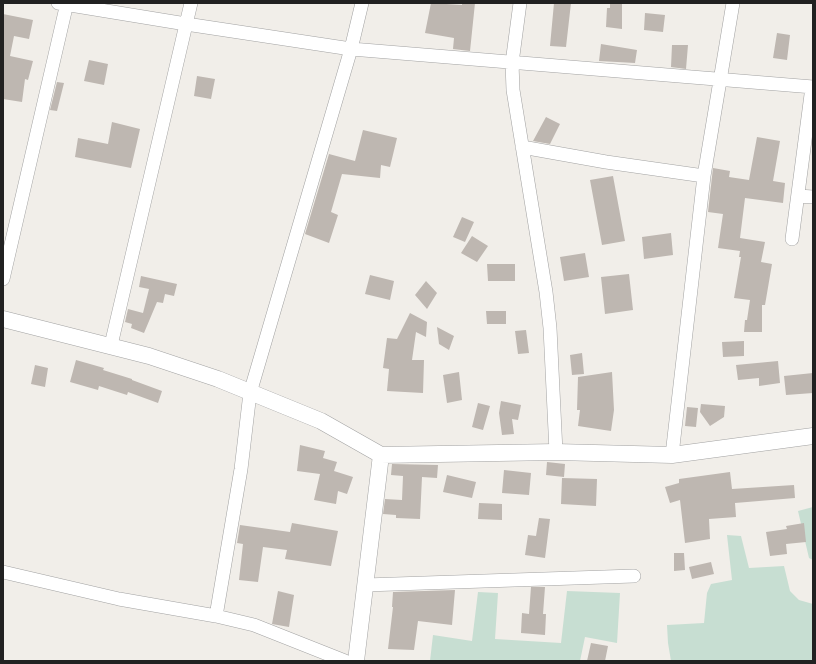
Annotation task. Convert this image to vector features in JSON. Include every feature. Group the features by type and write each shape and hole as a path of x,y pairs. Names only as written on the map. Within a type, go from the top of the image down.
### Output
{"street":[{"path":"111,345 191,3"},
{"path":"216,616 241,470 250,393 351,48 362,3"},
{"path":"520,3 512,63 513,90 546,292 550,328 556,452"},
{"path":"672,455 704,176 733,3"},
{"path":"3,279 64,4 186,24 351,48 512,63 813,87 792,239"},
{"path":"522,147 606,162 704,176"},
{"path":"798,196 813,197"},
{"path":"3,319 111,345 218,379 321,421 381,455 556,452 672,455 813,436"},
{"path":"356,661 381,455"},
{"path":"3,572 119,599 254,624 345,661"},
{"path":"365,585 634,576"}],"green space":[{"path":"813,507 813,560 809,558 798,511"},
{"path":"727,535 741,536 749,568 784,566 790,591 799,600 813,604 813,661 671,661 667,625 704,623 707,593 711,584 732,580"},
{"path":"567,591 620,593 617,643 585,637 580,661 430,661 433,635 472,641 478,592 498,593 495,639 561,643"}],"building":[{"path":"431,3 462,5 462,3 475,3 470,51 453,49 454,38 425,33"},
{"path":"554,3 571,3 566,47 550,46"},
{"path":"610,3 622,3 622,29 606,27 607,8 610,8"},
{"path":"645,13 665,15 663,32 644,30"},
{"path":"3,14 33,20 29,39 14,36 10,56 33,61 28,80 25,79 22,102 3,99"},
{"path":"777,33 790,35 787,60 773,58"},
{"path":"601,44 637,50 635,63 599,61"},
{"path":"672,45 688,45 686,69 671,67"},
{"path":"89,60 108,64 104,85 84,81"},
{"path":"197,76 215,79 211,99 194,96"},
{"path":"57,82 64,83 57,111 50,110"},
{"path":"546,117 560,124 550,144 533,141"},
{"path":"112,122 140,129 131,168 75,157 78,138 108,144"},
{"path":"363,130 397,138 390,167 381,165 380,178 342,174 331,212 338,215 329,243 305,234 329,154 355,161"},
{"path":"757,137 780,141 773,181 785,183 783,203 745,198 740,238 765,242 761,262 772,264 765,305 762,305 762,332 744,332 745,320 747,320 750,300 734,298 741,257 739,257 740,251 718,248 723,214 708,212 713,168 730,171 729,177 749,180"},
{"path":"613,176 625,241 602,245 590,180"},
{"path":"462,217 474,222 465,242 453,237"},
{"path":"671,233 673,255 644,259 642,237"},
{"path":"472,236 488,246 477,262 461,253"},
{"path":"585,253 589,277 564,281 560,257"},
{"path":"487,264 515,264 515,281 488,281"},
{"path":"629,274 633,310 605,314 601,277"},
{"path":"370,275 394,281 390,300 365,294"},
{"path":"141,276 177,284 174,296 165,294 163,303 157,302 144,333 131,328 132,324 125,322 128,309 143,313 149,289 139,287"},
{"path":"426,281 437,293 427,309 415,295"},
{"path":"486,311 506,311 506,324 487,324"},
{"path":"410,313 427,322 426,337 416,332 412,360 424,360 423,393 387,391 389,369 383,368 387,338 397,339"},
{"path":"437,327 454,336 449,350 439,344"},
{"path":"526,330 529,353 518,354 515,331"},
{"path":"744,341 744,356 723,357 722,342"},
{"path":"582,353 584,374 572,375 570,355"},
{"path":"76,360 104,368 103,370 132,379 162,391 158,403 128,392 127,395 99,386 98,390 70,382"},
{"path":"778,361 780,383 759,386 759,378 738,380 736,365"},
{"path":"35,365 48,368 45,387 31,384"},
{"path":"459,372 462,400 447,403 443,375"},
{"path":"612,372 614,410 611,431 578,426 580,410 577,410 578,377"},
{"path":"813,373 813,393 786,395 784,376"},
{"path":"501,401 521,405 518,420 512,419 514,434 502,435 499,413"},
{"path":"478,403 490,406 483,430 472,427"},
{"path":"701,404 725,406 724,417 710,426 700,412"},
{"path":"687,407 698,408 696,427 685,426"},
{"path":"300,445 325,451 323,458 337,462 334,471 353,477 347,494 338,491 336,504 314,500 320,474 297,471"},
{"path":"547,462 565,464 564,477 546,475"},
{"path":"392,464 438,465 437,478 422,477 420,519 396,518 396,515 383,514 385,499 402,500 403,476 391,475"},
{"path":"504,470 531,473 529,495 502,493"},
{"path":"730,472 732,489 794,485 795,498 735,503 736,517 709,519 710,539 685,543 680,500 670,503 665,487 679,483 679,479"},
{"path":"447,475 476,482 472,498 443,492"},
{"path":"562,478 597,479 596,506 561,504"},
{"path":"479,503 502,504 502,520 478,519"},
{"path":"539,518 550,519 545,558 525,555 528,535 536,536"},
{"path":"292,523 338,531 331,566 285,559 287,550 263,547 258,582 239,580 243,544 237,543 240,525 290,532"},
{"path":"804,523 806,542 786,544 787,554 770,556 766,532 787,529 786,526"},
{"path":"674,553 684,553 685,570 674,571"},
{"path":"711,562 714,574 692,579 689,567"},
{"path":"531,587 545,587 543,614 546,614 545,635 521,633 522,613 529,614"},
{"path":"455,590 452,625 418,621 414,650 388,649 393,607 393,592"},
{"path":"278,591 294,595 289,627 272,624"},
{"path":"591,643 608,646 605,661 587,661"}]}
